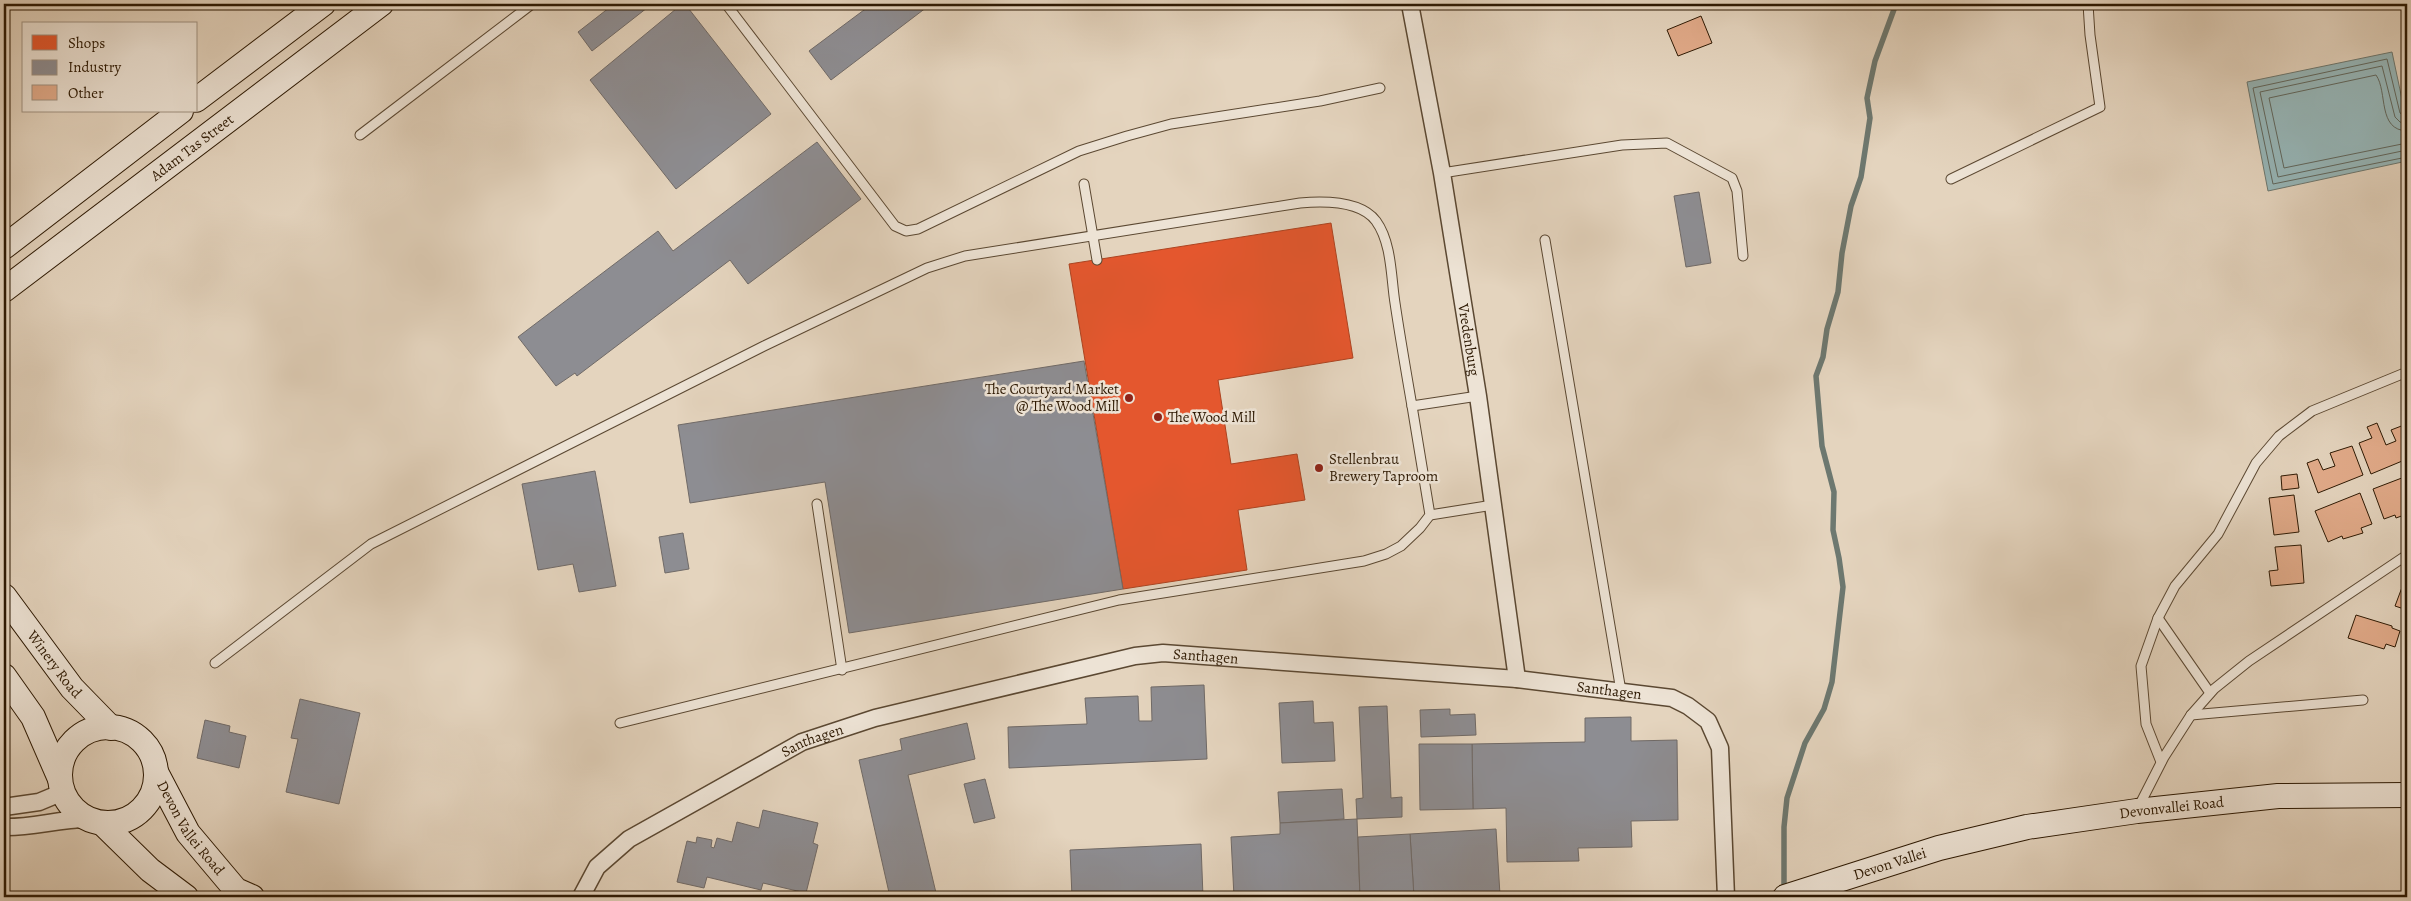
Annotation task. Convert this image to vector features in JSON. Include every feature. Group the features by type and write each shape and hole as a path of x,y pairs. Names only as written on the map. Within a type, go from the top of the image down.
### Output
{"street":[{"path":"198,98 323,4"},
{"name":"Adam Tas Street","path":"4,290 381,4"},
{"name":"Vredenburg","path":"1410,4 1442,172 1478,396 1516,679"},
{"path":"4,247 181,112"},
{"name":"Winery Road","path":"4,596 72,688 111,728"},
{"name":"Santhagen","path":"581,897 596,867 629,839 802,742 875,718 1135,656 1163,653 1516,679 1672,698 1708,720 1715,732 1720,748 1726,897"},
{"path":"4,676 34,717 72,807 94,821 150,870 186,897"},
{"path":"4,826 18,827 62,819 119,822 134,815 146,804 154,789 156,772 152,756 142,741 128,732 111,728 94,729 80,736 68,748 62,763 62,786"},
{"name":"Devon Vallei Road","path":"156,772 188,833 240,895"},
{"path":"4,807 39,802 62,786"},
{"name":"Devonvallei Road","path":"1939,848 2027,827 2137,811 2278,796 2407,795"},
{"name":"Devon Vallei","path":"1785,897 1939,848"}],"lane":[{"path":"360,135 532,4"},
{"path":"726,4 895,226 906,231 918,229 1088,148 1171,124 1320,101 1380,88"},
{"path":"1951,179 2100,107 2090,35 2088,4"},
{"path":"1442,172 1622,145 1667,142 1732,178 1737,191 1743,256"},
{"path":"1084,184 1097,260"},
{"path":"215,663 371,544 764,346 937,264 965,256 1312,202 1346,205 1368,214 1375,221 1386,246 1430,515"},
{"path":"1545,240 1621,691"},
{"path":"2161,762 2146,724 2141,666 2158,618 2175,586 2218,534 2256,463 2279,436 2312,410 2407,372"},
{"path":"1412,406 1478,396"},
{"path":"817,504 842,670"},
{"path":"620,723 842,670 1119,600 1331,568 1386,554 1401,546 1420,528 1430,515 1493,505"},
{"path":"2137,811 2161,762 2191,715 2210,693 2249,661 2407,555"},
{"path":"1149,586 1151,596"},
{"path":"2158,618 2210,693"},
{"path":"2191,715 2363,700"}],"water":[{"path":"2392,52 2407,123 2407,161 2268,191 2247,82"}],"building: Shops":[{"name":"The Wood Mill","path":"1331,223 1353,358 1218,380 1231,464 1297,454 1305,500 1238,510 1247,570 1123,589 1069,264"}],"building: Industry":[{"path":"614,4 652,4 592,51 578,32"},
{"path":"682,4 685,4 771,114 676,189 590,80"},
{"path":"872,4 931,4 831,80 809,51"},
{"path":"817,142 861,199 748,284 730,260 577,376 575,373 556,386 518,337 658,231 673,251"},
{"path":"1699,192 1711,263 1686,267 1674,196"},
{"path":"1084,361 1123,589 849,633 825,482 690,503 678,425"},
{"path":"595,471 616,586 579,592 573,564 538,570 522,484"},
{"path":"683,533 689,569 665,573 659,537"},
{"path":"1204,685 1207,759 1009,768 1008,727 1087,724 1085,698 1138,696 1139,721 1152,721 1151,687"},
{"path":"300,699 360,713 339,804 286,792 298,739 291,738"},
{"path":"1313,701 1314,723 1333,722 1335,761 1282,763 1279,703"},
{"path":"1387,706 1391,798 1402,797 1402,817 1357,819 1356,799 1363,798 1359,707"},
{"path":"1450,709 1450,715 1475,714 1476,735 1421,737 1420,710"},
{"path":"1631,717 1631,741 1677,740 1678,820 1631,821 1632,847 1578,848 1579,861 1507,862 1506,808 1473,809 1472,744 1585,742 1585,718"},
{"path":"205,720 230,726 229,732 246,736 239,768 197,758"},
{"path":"967,723 975,759 908,775 937,897 890,897 859,760 902,750 900,739"},
{"path":"1419,744 1472,744 1473,809 1420,810"},
{"path":"985,779 995,818 974,823 964,784"},
{"path":"1342,789 1344,819 1280,823 1278,792"},
{"path":"763,810 818,823 813,843 818,845 806,893 763,883 761,890 707,877 704,888 677,882 687,841 696,843 697,837 712,840 711,847 714,848 717,838 732,842 737,822 759,828"},
{"path":"1357,819 1360,897 1234,897 1231,837 1280,834 1280,823"},
{"path":"1496,829 1500,895 1414,897 1410,834"},
{"path":"1410,834 1414,897 1360,897 1358,837"},
{"path":"1201,844 1203,897 1072,897 1070,850"}],"building: Other":[{"path":"1701,16 1712,43 1678,56 1667,30"},
{"path":"2377,423 2386,445 2396,441 2391,430 2404,425 2407,435 2407,459 2371,474 2359,443 2372,438 2367,427"},
{"path":"2352,446 2363,475 2318,493 2307,463 2318,459 2323,470 2335,466 2330,453"},
{"path":"2297,474 2299,488 2282,490 2281,476"},
{"path":"2407,476 2407,514 2396,518 2395,515 2384,519 2373,489"},
{"path":"2360,493 2372,524 2361,528 2363,533 2343,539 2342,536 2328,542 2315,511"},
{"path":"2294,495 2299,532 2274,535 2269,498"},
{"path":"2301,545 2304,583 2271,586 2269,571 2278,570 2275,547"},
{"path":"2404,582 2407,584 2407,610 2395,606"},
{"path":"2356,615 2392,626 2392,628 2400,631 2395,647 2386,644 2384,649 2348,638"}],"waterway":[{"path":"1784,885 1784,827 1787,798 1805,743 1824,709 1832,682 1843,587 1833,530 1834,492 1822,446 1816,376 1823,357 1827,329 1838,292 1842,253 1851,206 1861,177 1870,118 1867,98 1875,61 1896,4"}],"place":[{"name":"The Courtyard Market @ The Wood Mill","path":"1129,398"},
{"name":"The Wood Mill","path":"1158,417"},
{"name":"Stellenbrau Brewery Taproom","path":"1319,468"}]}
